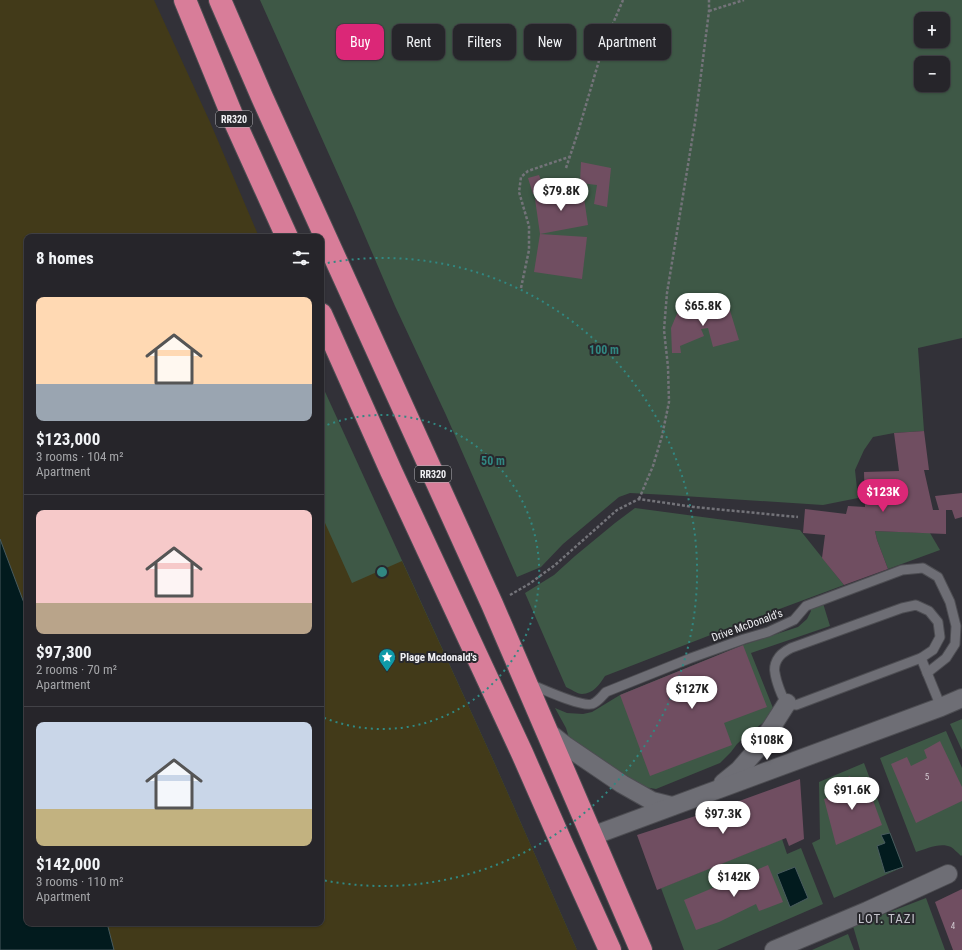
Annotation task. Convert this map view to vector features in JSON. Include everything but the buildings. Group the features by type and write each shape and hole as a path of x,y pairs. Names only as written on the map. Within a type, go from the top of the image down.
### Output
{"highway":[{"name":"RR320","path":"185,0 234,120 286,234"},
{"name":"RR320","path":"220,0 262,97 492,604 641,950"},
{"path":"324,321 391,471 522,753 610,950"}],"street":[{"path":"592,836 962,698"},
{"path":"715,790 739,770 759,747 787,704"},
{"path":"546,731 622,784 652,801 672,806"},
{"path":"774,950 867,911 948,874"}],"lane":[{"name":"Drive McDonald's","path":"526,683 583,704 591,704 599,700 606,692 691,658 768,632 794,620 806,606 902,570 923,568 938,577 950,602 956,626 955,644 946,658 927,673"},
{"path":"916,605 929,611 938,622 940,637 933,650 921,658 796,705 787,704 784,700 774,671 776,661 782,653 791,648 902,608 916,605"},
{"path":"921,658 940,707"}],"path":[{"path":"566,168 603,47 623,0"},
{"path":"638,499 653,466 662,436 668,402 668,367 664,330 667,294 694,122 709,11 709,0"},
{"path":"709,11 744,0"},
{"path":"520,288 529,250 529,226 519,192 521,177 528,171 570,157"},
{"path":"492,604 529,584 555,565 617,510 638,499 694,507 798,517"}],"green space":[{"path":"260,0 962,0 962,338 918,348 924,431 894,433 873,437 864,450 855,470 858,498 823,505 630,493 619,497 563,544 541,567 517,577 446,415 395,306"},
{"path":"324,390 494,762 577,950 324,567"},
{"path":"635,508 800,530 844,585 605,676 590,692 586,694 578,693 566,687 525,593 554,575 575,556"},
{"path":"875,531 930,533 940,550 888,569"},
{"path":"822,600 830,626 751,653 773,708 773,712 764,722 737,744 720,763 656,789 644,787 608,766 569,738 566,728 555,708 567,713 583,714 592,712 620,695 743,645 798,627 807,619 811,611 810,605"},
{"path":"962,719 962,750 950,724"},
{"path":"946,731 962,768 961,856 951,847 942,845 933,846 916,852 880,758"},
{"path":"864,763 903,867 834,898 812,843 820,839 819,782"},
{"path":"782,839 787,854 801,848 823,904 717,950 684,950 661,888"},
{"path":"926,898 945,950 860,950 853,926"},
{"path":"848,934 854,950 812,950"}],"sand":[{"path":"0,0 154,0 210,122 258,234 24,234 24,603 0,539"},
{"name":"Plage Mcdonald's","path":"324,521 352,583 402,561 494,762 577,950 114,950 108,926 324,926"}],"shaded area":[{"path":"0,539 24,603 24,926 108,926 114,950 0,950"},
{"path":"890,833 903,867 885,873 877,846 885,843 881,835"},
{"path":"795,867 808,898 790,907 777,874"}],"place":[{"name":"Plage Mcdonald's","path":"387,672"}],"district":[{"name":"LOT. TAZI","path":"887,918"}]}
